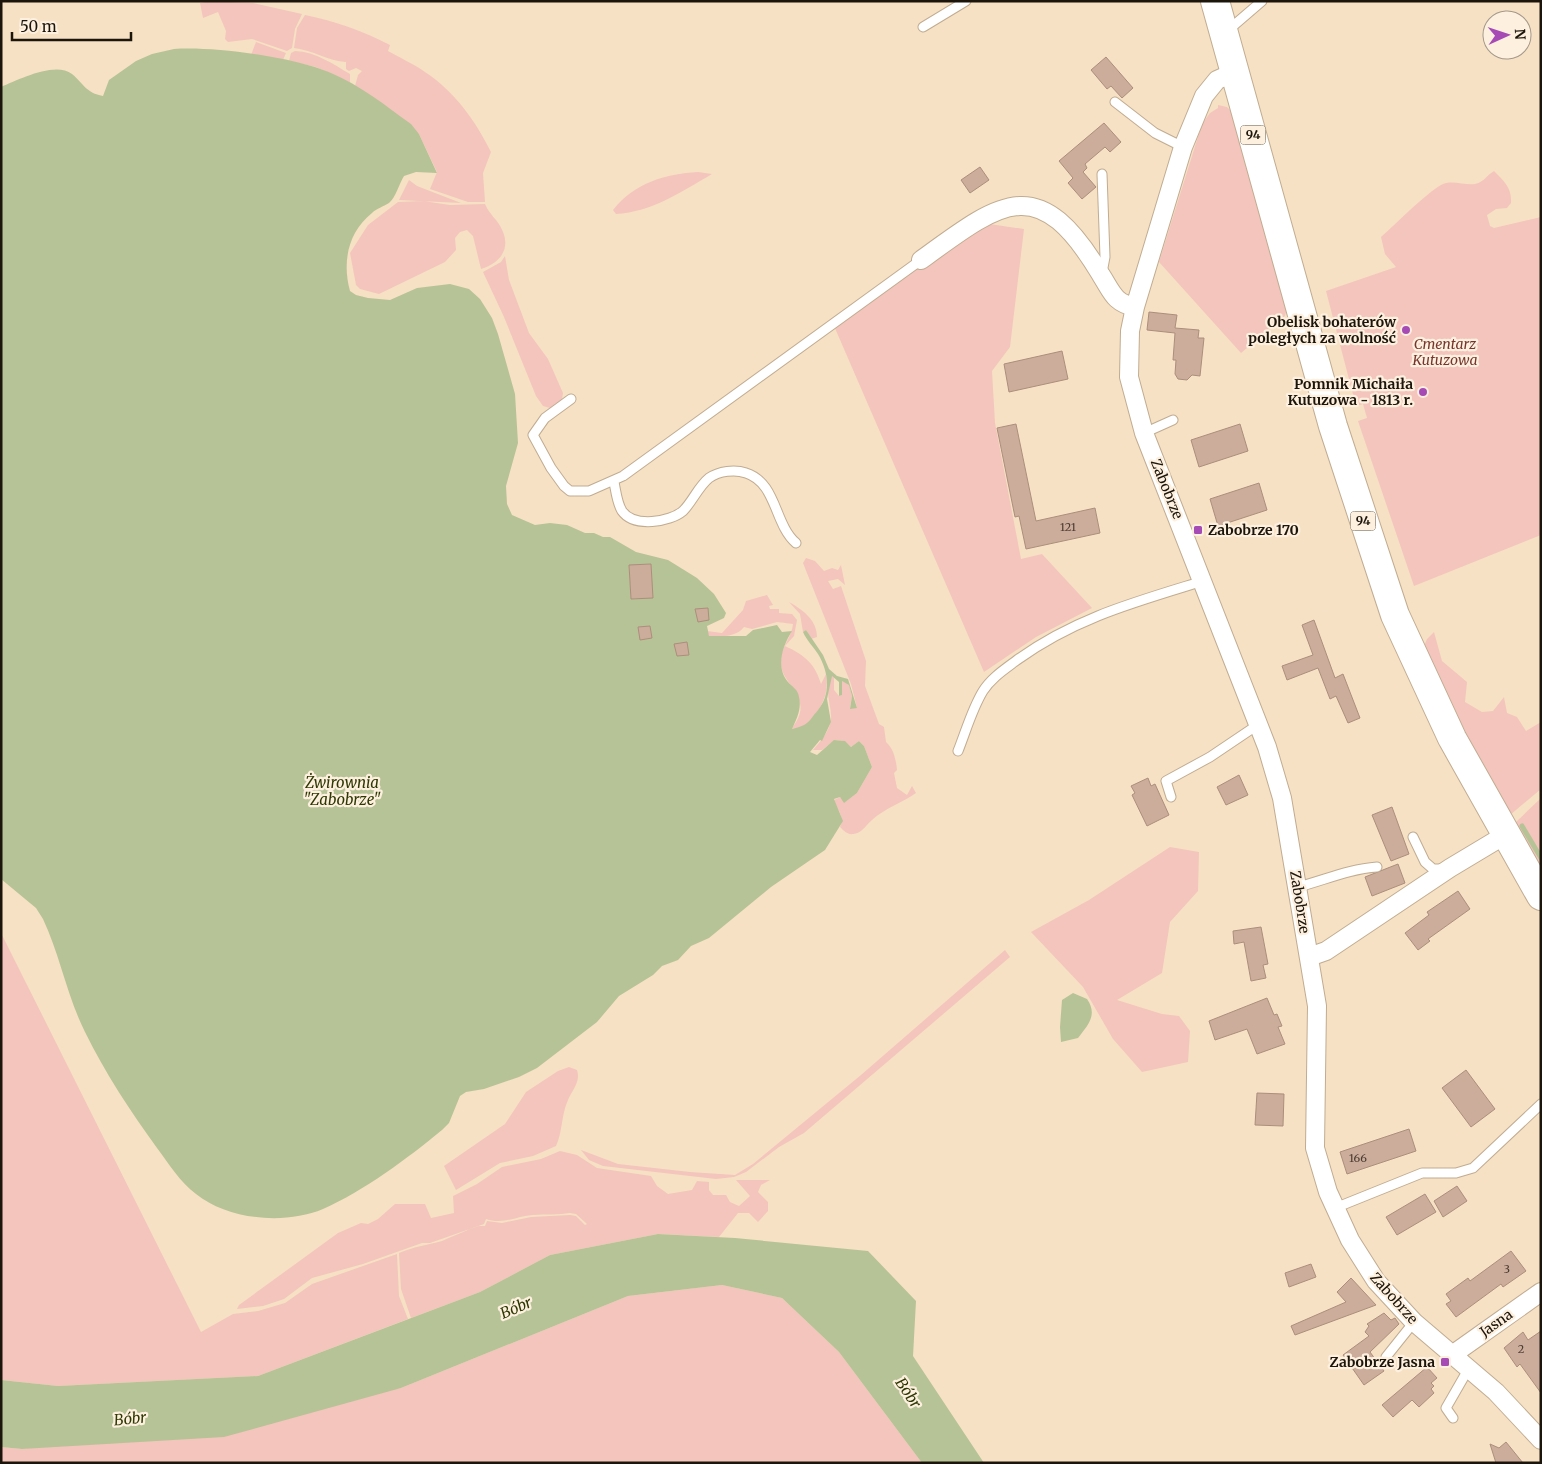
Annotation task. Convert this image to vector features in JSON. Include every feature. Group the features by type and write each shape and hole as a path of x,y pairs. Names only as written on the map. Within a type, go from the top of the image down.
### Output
{"main road":[{"name":"94","path":"1215,1 1333,426 1395,615 1434,702 1505,835 1541,896"}],"street":[{"name":"Zabobrze","path":"1235,72 1217,80 1204,96 1183,147 1135,307 1130,331 1129,377 1144,433 1258,724 1282,798 1298,887 1318,1027 1314,1096 1315,1148 1335,1208 1363,1263 1414,1322 1496,1392 1541,1440"},
{"path":"921,260 969,226 1000,209 1027,205 1039,208 1064,224 1083,247 1113,295 1122,304 1135,307"},
{"path":"1309,957 1326,951 1450,868 1505,835"},
{"name":"Jasna","path":"1452,1355 1541,1292"}],"lane":[{"path":"923,27 966,1"},
{"path":"1224,33 1262,1"},
{"path":"1115,102 1156,133 1183,147"},
{"path":"1102,174 1105,257 1102,275"},
{"path":"571,399 540,424 534,431 534,440 558,477 570,491 589,491 614,482 921,260"},
{"path":"1144,433 1173,420"},
{"path":"614,482 617,498 623,512 638,520 651,521 675,516 690,502 703,484 716,474 732,471 748,473 764,485 786,531 796,543"},
{"path":"958,751 984,690 998,675 1025,654 1060,632 1094,616 1203,581"},
{"path":"1171,797 1166,781 1210,758 1258,724"},
{"path":"1413,837 1425,862 1433,870 1450,868"},
{"path":"1298,887 1322,881 1356,868 1377,867"},
{"path":"1335,1208 1422,1173 1456,1172 1473,1168 1541,1104"},
{"path":"1386,1357 1414,1322"},
{"path":"1453,1418 1446,1408 1469,1368"}],"green space":[{"path":"209,1 253,3 302,14 295,29 292,48 287,51 252,39 228,42 225,39 226,31 218,12 203,18 200,3"},
{"path":"305,15 349,27 390,45 388,51 425,72 446,88 471,118 491,152 483,173 485,202 468,202 430,189 437,172 419,134 380,102 355,86 358,75 362,71 356,68 349,71 346,69 346,62 294,48 297,28"},
{"path":"256,42 286,53 283,60 251,55"},
{"path":"295,51 317,56 337,66 350,74 350,83 316,67 289,61 291,53"},
{"path":"1218,105 1227,107 1231,111 1287,309 1285,316 1241,353 1159,262 1202,124 1210,113 1218,108"},
{"name":"Cmentarz Kutuzowa","path":"1494,171 1509,189 1511,203 1507,208 1496,209 1487,215 1490,226 1494,228 1541,217 1541,535 1414,586 1358,421 1367,418 1363,404 1356,406 1326,291 1396,267 1385,254 1381,237 1419,202 1441,185 1445,183 1478,183"},
{"path":"698,172 712,174 654,205 616,214 613,210 630,193 651,182 674,175"},
{"path":"409,180 417,186 461,203 399,200"},
{"path":"423,201 450,205 485,204 501,228 504,236 504,250 501,256 490,266 481,269 473,236 467,230 460,232 455,238 456,250 445,262 379,294 360,289 356,285 350,253 368,225 398,202"},
{"path":"969,221 1024,229 1010,347 992,371 995,423 1021,559 1042,554 1092,608 1036,637 984,672 831,319"},
{"path":"505,256 509,280 529,333 548,359 563,393 562,399 550,408 543,406 536,396 504,317 483,272 501,262"},
{"path":"806,558 815,561 824,571 832,568 838,570 841,565 845,585 838,579 828,581 833,589 841,586 866,661 865,686 879,724 884,727 886,742 894,755 897,770 894,773 897,788 907,795 912,786 916,793 882,812 856,834 848,833 840,827 842,820 834,800 840,797 845,802 857,793 872,767 864,746 859,741 851,747 844,741 835,740 822,750 813,750 829,728 831,714 828,687 832,675 834,678 834,690 839,696 842,695 842,681 849,684 852,696 850,708 857,708 851,684 803,563"},
{"path":"767,595 773,605 769,606 770,609 779,609 779,613 792,614 797,620 794,636 785,646 793,624 777,622 752,629 744,627 733,635 709,636 707,631 722,633 743,610 746,601"},
{"path":"789,602 804,612 812,621 815,625 817,637 811,639 806,630 803,632 800,614"},
{"path":"1434,632 1442,661 1467,682 1465,702 1482,712 1493,711 1504,697 1507,713 1517,717 1526,731 1541,722 1541,789 1510,815 1451,706 1424,646 1427,639"},
{"path":"785,646 808,660 816,670 821,684 826,674 825,697 815,715 805,727 791,729 801,707 795,691 781,667 781,657"},
{"path":"1541,798 1541,869 1514,824"},
{"path":"1170,847 1199,852 1198,891 1170,922 1162,973 1117,1000 1162,1014 1179,1016 1190,1031 1188,1062 1142,1072 1113,1039 1083,987 1031,932 1089,900"},
{"path":"1,933 201,1332 233,1314 258,1311 285,1303 312,1284 397,1254 399,1296 408,1319 258,1376 58,1386 1,1380"},
{"path":"1005,950 1010,957 804,1133 779,1147 746,1172 734,1177 716,1179 603,1166 589,1160 581,1150 618,1164 735,1175 753,1164 861,1075"},
{"path":"569,1067 577,1070 578,1078 564,1111 556,1146 533,1156 500,1163 456,1190 444,1166 505,1124 526,1092 558,1071"},
{"path":"560,1151 577,1155 597,1168 651,1176 657,1186 668,1194 692,1190 697,1181 709,1182 709,1190 713,1195 726,1195 730,1202 739,1206 750,1196 736,1180 770,1180 761,1185 758,1192 768,1202 768,1211 758,1222 749,1213 738,1213 719,1237 658,1234 550,1255 480,1292 411,1318 401,1289 399,1253 442,1241 479,1226 485,1226 487,1221 502,1223 531,1217 570,1215 576,1216 585,1225 587,1224 576,1214 570,1213 533,1215 504,1221 486,1219 484,1224 430,1243 422,1243 363,1264 312,1278 284,1299 263,1306 237,1309 239,1305 338,1233 361,1223 368,1224 378,1219 395,1204 425,1204 431,1218 454,1213 453,1196 477,1184 502,1167 541,1159"},
{"path":"722,1285 782,1298 839,1352 922,1463 1,1463 1,1447 22,1449 401,1388 628,1296"}],"water":[{"name":"Żwirownia \"Zabobrze\"","path":"174,49 210,49 254,54 316,67 331,73 372,96 411,124 419,134 437,173 416,172 404,176 396,194 389,203 374,211 357,229 352,238 347,259 350,291 356,295 368,298 390,300 417,288 450,284 469,289 480,299 492,318 498,334 515,394 518,443 506,486 507,504 512,515 535,525 550,523 567,525 585,533 610,537 636,552 668,560 697,578 714,594 726,613 724,618 707,626 709,636 746,636 753,630 777,625 782,632 792,631 783,649 781,663 784,676 796,690 800,701 797,718 792,729 802,726 810,720 822,704 827,690 826,675 822,661 806,638 803,632 806,630 823,655 829,669 837,676 848,679 857,708 850,709 852,696 849,685 842,681 842,695 839,696 839,682 832,676 827,699 831,722 822,741 820,740 810,752 817,755 834,740 845,741 851,747 859,741 864,746 872,767 857,793 844,803 840,797 834,799 843,821 825,850 771,887 709,938 691,946 678,960 662,966 653,975 619,996 597,1022 537,1068 519,1077 484,1089 466,1092 460,1096 449,1123 400,1163 338,1202 308,1214 292,1217 257,1217 224,1210 196,1194 180,1178 128,1106 93,1047 73,1004 43,919 36,908 1,879 1,87 26,76 56,70 72,74 93,93 103,96 109,80 136,61 152,54","holes":["651,564 652,597 631,599 629,566"]},
{"path":"1073,993 1087,999 1092,1015 1078,1038 1061,1042 1062,1000"},
{"name":"Bóbr","path":"658,1234 735,1238 868,1251 916,1301 913,1356 984,1463 922,1463 839,1352 782,1298 722,1285 628,1296 401,1388 224,1437 22,1449 1,1447 1,1380 58,1386 258,1376 480,1292 550,1255"}],"building":[{"path":"1106,57 1133,88 1122,98 1111,86 1107,89 1091,70"},
{"path":"1104,123 1121,142 1110,152 1105,147 1085,164 1087,168 1083,172 1096,187 1082,199 1068,183 1073,178 1059,161"},
{"path":"980,167 989,180 970,193 961,180"},
{"path":"1149,312 1177,315 1175,328 1199,330 1198,338 1204,338 1200,376 1192,375 1187,380 1178,379 1175,374 1176,360 1173,360 1175,333 1147,330"},
{"path":"1062,351 1068,379 1009,392 1004,364"},
{"path":"1016,424 1036,521 1095,508 1100,533 1026,549 1019,516 1015,517 997,428"},
{"path":"1240,424 1248,451 1199,467 1191,440"},
{"path":"1259,483 1267,510 1218,526 1210,499"},
{"path":"651,564 653,598 631,599 629,565"},
{"path":"708,608 709,620 698,622 695,609"},
{"path":"1314,620 1335,678 1343,674 1360,718 1348,723 1336,696 1330,699 1318,668 1287,680 1282,666 1313,655 1302,625"},
{"path":"650,626 652,638 640,640 638,627"},
{"path":"687,642 689,655 677,656 674,644"},
{"path":"1239,775 1248,795 1226,805 1217,787"},
{"path":"1148,778 1151,786 1155,784 1169,815 1147,826 1132,795 1135,793 1131,786"},
{"path":"1392,807 1409,854 1391,861 1372,815"},
{"path":"1398,864 1405,883 1372,896 1365,877"},
{"path":"1458,891 1470,909 1428,939 1430,941 1418,950 1405,933 1429,915 1427,912"},
{"path":"1261,927 1268,964 1263,965 1266,978 1251,981 1244,942 1234,944 1233,931"},
{"path":"1267,998 1274,1015 1277,1014 1282,1026 1278,1027 1285,1044 1257,1054 1247,1029 1215,1040 1209,1021"},
{"path":"1466,1070 1495,1109 1471,1127 1442,1088"},
{"path":"1257,1093 1284,1094 1283,1126 1255,1125"},
{"path":"1409,1129 1416,1151 1347,1174 1340,1152"},
{"path":"1457,1186 1467,1201 1443,1217 1434,1201"},
{"path":"1425,1194 1436,1212 1397,1235 1386,1217"},
{"path":"1511,1251 1526,1271 1503,1287 1501,1284 1456,1317 1446,1304 1451,1301 1446,1294 1468,1278 1470,1281"},
{"path":"1311,1264 1316,1277 1289,1287 1285,1273"},
{"path":"1351,1278 1376,1305 1295,1335 1291,1326 1346,1302 1337,1292"},
{"path":"1384,1313 1391,1320 1395,1318 1399,1324 1370,1352 1384,1371 1364,1385 1343,1355 1369,1336 1365,1332 1369,1326 1367,1324"},
{"path":"1541,1331 1541,1393 1520,1364 1517,1367 1504,1348 1523,1332 1528,1340"},
{"path":"1427,1367 1437,1378 1431,1383 1434,1386 1431,1389 1434,1393 1419,1407 1412,1400 1393,1417 1382,1405"},
{"path":"1506,1442 1523,1463 1496,1463 1490,1444 1499,1448"}],"waterway":[{"path":"1522,826 1541,858"}],"place":[{"name":"Obelisk bohaterów poległych za wolność","path":"1406,330"},
{"name":"Pomnik Michaiła Kutuzowa - 1813 r.","path":"1423,392"},
{"name":"Zabobrze 170","path":"1198,530"},
{"name":"Zabobrze Jasna","path":"1445,1362"}]}
